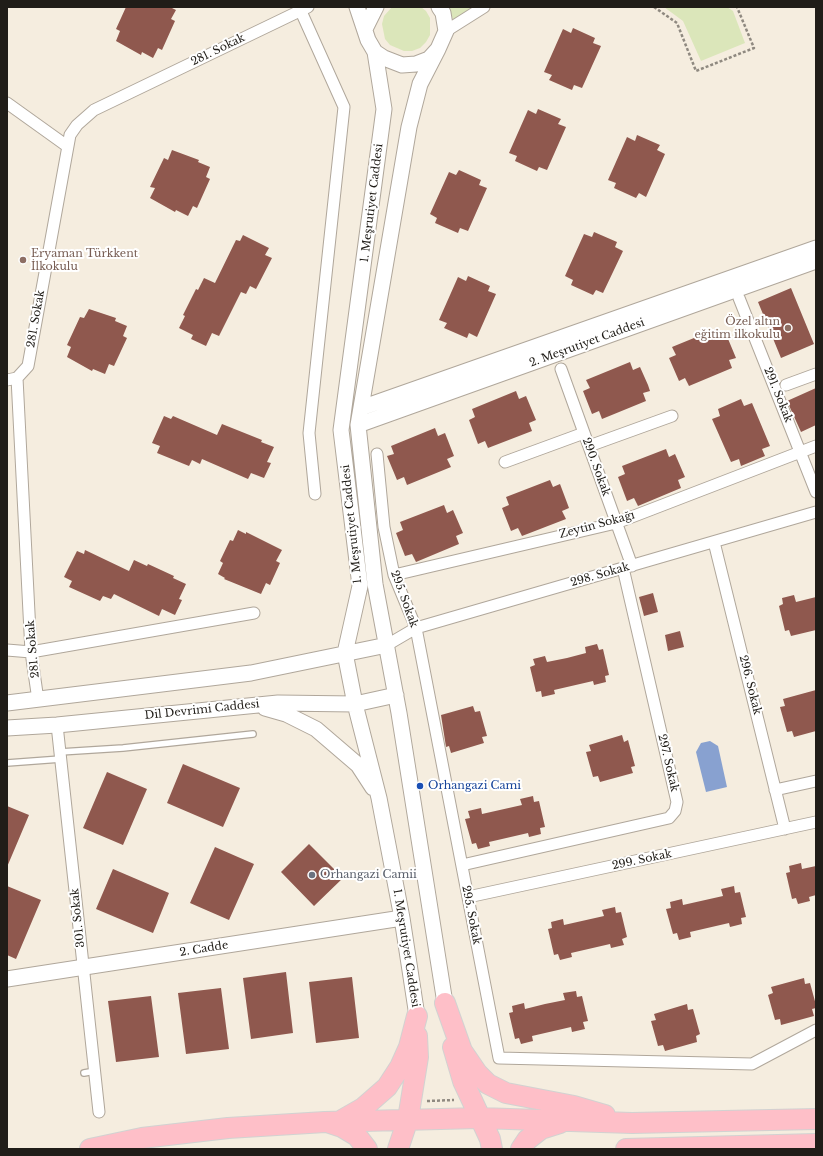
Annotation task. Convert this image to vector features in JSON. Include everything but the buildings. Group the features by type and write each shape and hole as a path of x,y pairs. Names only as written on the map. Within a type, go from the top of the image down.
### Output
{"highway":[{"path":"445,1002 454,1052 475,1109 490,1140 492,1149"},
{"path":"445,1002 462,1051 477,1073 488,1084 506,1093 574,1106 632,1123"},
{"path":"398,1149 410,1110 418,1057 417,1016"},
{"path":"332,1122 363,1108 387,1088 409,1046 417,1016"},
{"path":"90,1149 142,1138 228,1128 332,1122 410,1110 475,1109 568,1121 632,1123 816,1118"},
{"path":"521,1149 527,1140 541,1129 568,1121"},
{"path":"332,1122 357,1136 367,1149"},
{"path":"626,1149 816,1144"}],"main road":[{"path":"357,7 366,29"},
{"path":"366,29 376,7"},
{"path":"440,7 443,14 446,31"},
{"name":"1. Meşrutiyet Caddesi","path":"366,29 368,40 375,52 384,109 341,430 360,586 345,653 355,704 379,798 402,918 417,1016"},
{"name":"1. Meşrutiyet Caddesi","path":"445,1002 396,695 375,584 358,425 399,174 409,126 420,84 446,31"},
{"path":"375,52 384,58 402,65 422,62 428,59 438,49"},
{"name":"2. Meşrutiyet Caddesi","path":"361,408 816,248"},
{"name":"2. Meşrutiyet Caddesi","path":"358,425 816,266"},
{"path":"7,703 251,673 387,645"},
{"name":"Dil Devrimi Caddesi","path":"7,728 57,725 278,703 355,704 396,695"},
{"path":"254,705 286,714 316,729 358,766 379,798"},
{"name":"2. Cadde","path":"7,980 402,918"}],"street":[{"path":"446,31 484,7"},
{"path":"303,8 344,107 309,433 315,494"},
{"name":"281. Sokak","path":"38,700 31,652 12,379 23,374 28,366 70,135 77,125 94,110 303,8"},
{"path":"7,103 67,146"},
{"name":"291. Sokak","path":"739,298 816,492"},
{"name":"290. Sokak","path":"561,369 616,522 627,567"},
{"path":"786,385 816,374"},
{"path":"589,446 672,416"},
{"path":"505,462 584,433"},
{"name":"Zeytin Sokağı","path":"394,575 616,522 816,446"},
{"name":"295. Sokak","path":"376,454 384,527 394,575 416,628 499,1058 752,1064 816,1030"},
{"name":"298. Sokak","path":"387,645 416,628 816,512"},
{"name":"296. Sokak","path":"714,542 785,829"},
{"name":"297. Sokak","path":"462,865 669,818 675,811 677,802 627,567"},
{"path":"7,650 31,652 254,614"},
{"name":"301. Sokak","path":"57,725 83,968 90,1072 100,1112"},
{"path":"776,790 816,781"},
{"name":"299. Sokak","path":"468,897 816,822"}],"lane":[{"path":"7,763 123,748 253,734"}],"path":[{"path":"654,7 677,23 696,71 754,48 737,7"},
{"path":"410,1110 475,1109"}],"green space":[{"path":"392,7 421,7 426,11 430,18 430,35 420,48 412,51 404,51 390,45 385,39 382,24 384,16"},
{"path":"449,7 475,7 453,20"},
{"path":"664,7 727,7 733,11 745,43 701,61 683,21"}],"water":[{"path":"710,741 718,746 727,787 706,792 696,752 701,743"}],"place":[{"name":"Eryaman Türkkent İlkokulu","path":"23,260"},
{"name":"Özel altın eğitim ilkokulu","path":"788,328"},
{"name":"Orhangazi Cami","path":"420,786"},
{"name":"Orhangazi Camii","path":"312,875"}]}
